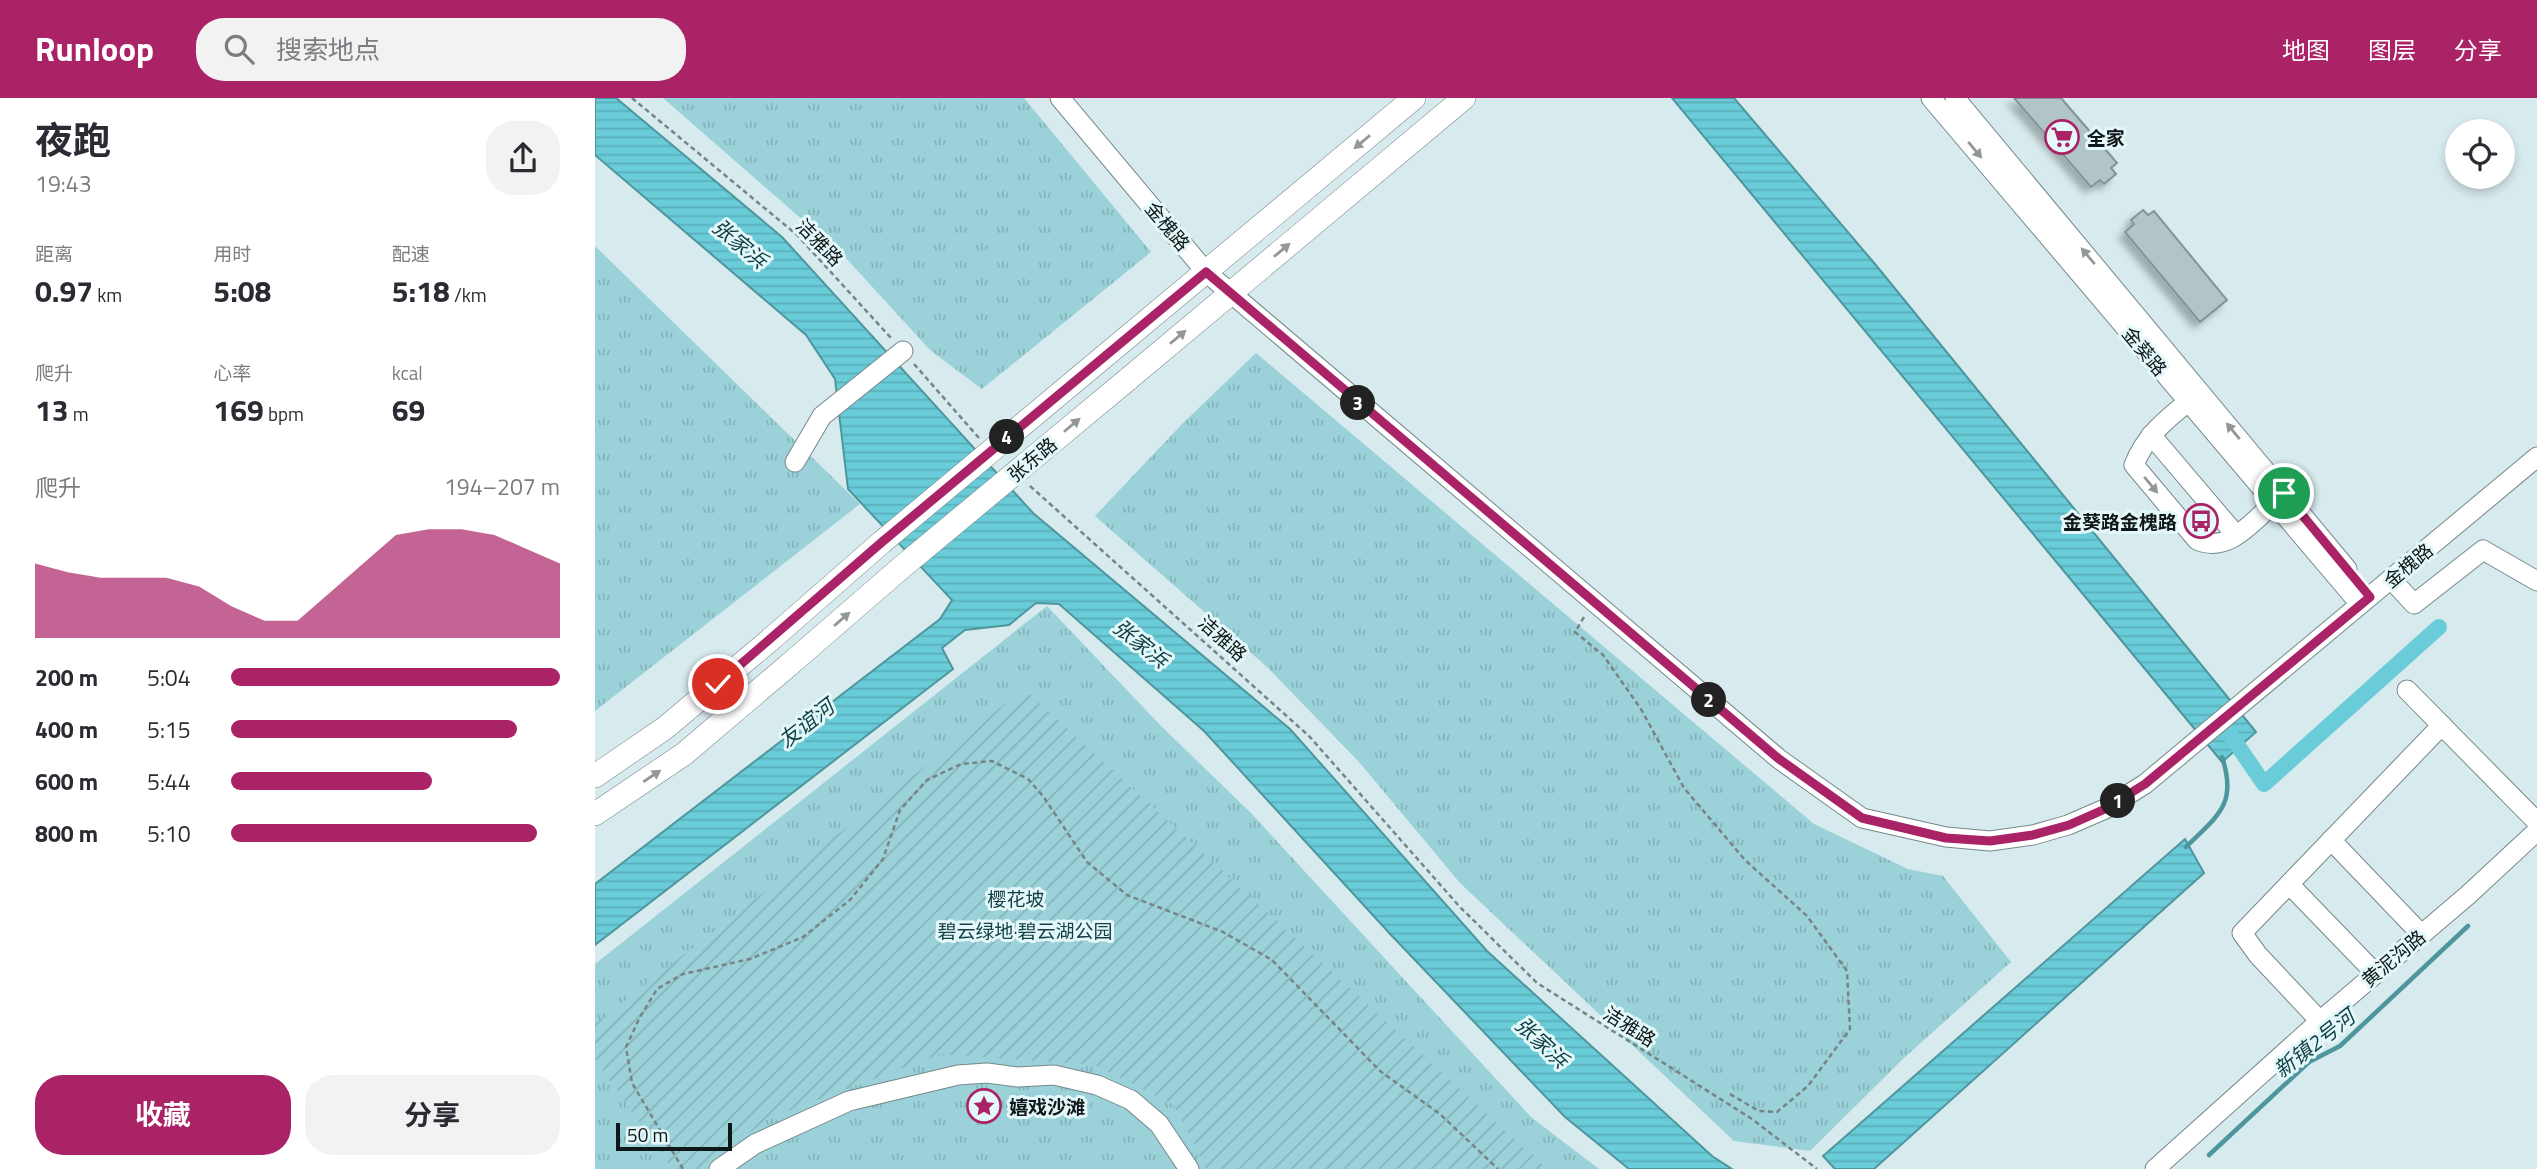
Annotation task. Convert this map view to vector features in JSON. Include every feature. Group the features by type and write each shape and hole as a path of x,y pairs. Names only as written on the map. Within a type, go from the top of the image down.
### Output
{"main road":[{"name":"张东路","path":"595,776 665,728 771,640 882,542 1414,98"},
{"name":"张东路","path":"595,814 684,754 902,567 1464,98"}],"street":[{"name":"金槐路","path":"1060,98 1206,272 1779,759 1862,818 1946,838 1990,841 2033,835 2069,825 2105,809 2145,784 2537,457"},
{"name":"金葵路","path":"1931,98 2273,504 2365,601"},
{"name":"金葵路","path":"1955,98 2365,601"},
{"path":"795,462 815,425 898,355"},
{"path":"2188,402 2161,423 2140,450 2134,465 2197,541 2208,545 2226,543 2273,504"},
{"path":"2151,435 2236,535"},
{"path":"2391,579 2414,604 2483,550 2537,581"},
{"path":"2407,690 2537,822"},
{"path":"2320,1021 2258,955 2242,933 2442,725"},
{"name":"黄泥沟路","path":"2155,1169 2320,1021 2468,895 2537,831"},
{"path":"2331,841 2421,934"},
{"path":"2289,884 2375,973"},
{"path":"719,1169 755,1144 849,1101 958,1075 987,1073 1018,1077 1054,1075 1097,1085 1131,1100 1160,1124 1189,1169"}],"path":[{"name":"洁雅路","path":"632,98 797,235 898,355 983,441"},
{"name":"洁雅路","path":"1022,479 1309,736 1459,906 1537,983 1752,1119 1817,1169"},
{"path":"1594,603 1575,632 1603,654 1641,709 1685,788 1745,860 1807,916 1847,971 1850,1029 1808,1086 1777,1112 1759,1111 1728,1093"},
{"path":"684,1169 632,1083 626,1047 657,989 683,974 750,959 803,937 850,900 883,859 900,810 927,780 961,764 992,761 1028,779 1043,796 1087,862 1127,895 1223,932 1272,960 1380,1071 1440,1114 1498,1169"}],"green space":[{"path":"663,98 1024,98 1151,252 982,389 930,350 844,256"},
{"path":"595,246 860,504 595,711"},
{"path":"1256,353 1814,824 1908,869 1943,876 2011,962 1905,1057 1810,1151 1734,1141 1460,883 1359,762 1267,667 1095,516 1182,424"},
{"name":"樱花坡","path":"1047,606 1160,725 1251,813 1531,1117 1599,1169 595,1169 595,964"},
{"name":"樱花坡","path":"1024,689 1547,1169 1206,1169 1174,1105 1095,1065 940,1054 769,1118 701,1169 672,1169 595,1059 595,1024"}],"water":[{"path":"595,98 616,98 782,237 1033,513 1290,729 1487,951 1712,1156 1732,1169 1629,1169 1565,1117 1392,936 1204,731 1059,604 1036,603 1009,625 965,630 942,648 953,669 595,945 595,884 940,619 952,600 848,489 835,379 806,335 595,155"},
{"path":"1672,98 1734,98 1875,264 2256,732 2222,762"},
{"path":"2185,839 2204,873 1874,1169 1835,1169 1823,1156"}],"building":[{"path":"2014,98 2061,98 2117,163 2111,168 2116,174 2104,184 2100,180 2091,187"},
{"path":"2143,210 2148,215 2154,211 2227,300 2200,322 2125,232 2134,224 2131,220"}],"waterway":[{"path":"2227,730 2264,784 2439,627"},
{"path":"2186,847 2222,808 2227,787 2222,757"},
{"name":"新镇2号河","path":"2209,1155 2309,1062 2340,1046 2468,926"}],"place":[{"name":"全家","path":"2062,137"},
{"name":"金葵路金槐路","path":"2201,521"},
{"name":"嬉戏沙滩","path":"984,1106"}],"route":[{"path":"718,684 882,542 1206,272 1779,759 1862,818 1946,838 1990,841 2033,835 2069,825 2105,809 2145,784 2370,597 2284,493"}],"water label":[{"name":"张家浜","path":"740,243"},
{"name":"张家浜","path":"1141,643"},
{"name":"友谊河","path":"806,723"},
{"name":"张家浜","path":"1542,1042"}],"park label":[{"name":"碧云绿地·碧云湖公园","path":"1025,930"}]}
